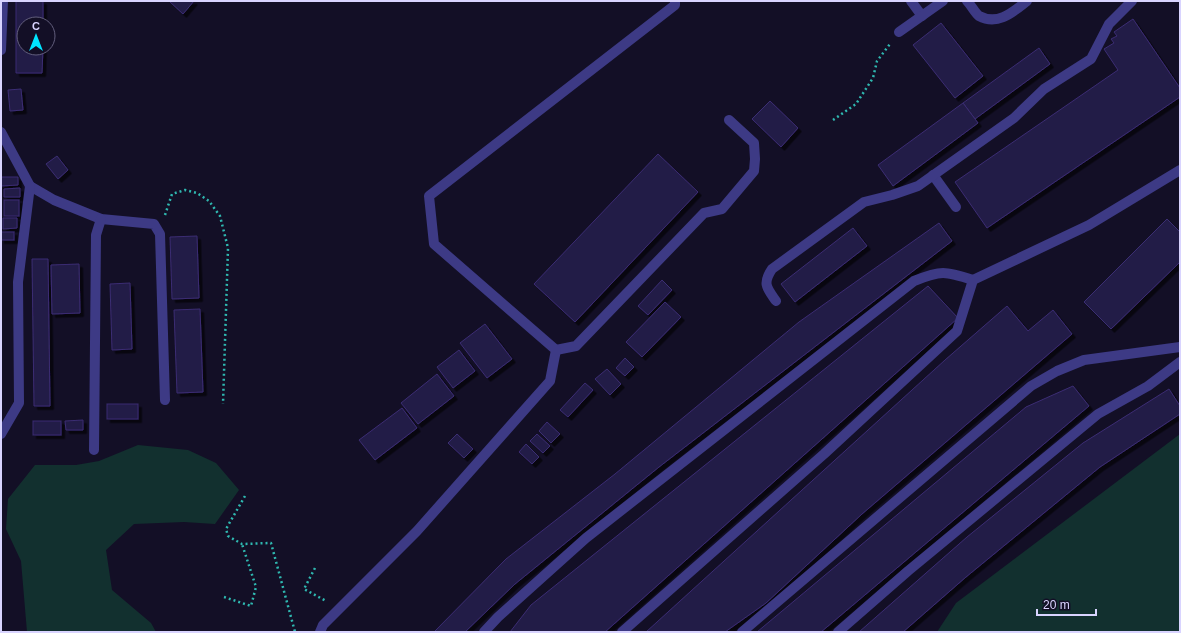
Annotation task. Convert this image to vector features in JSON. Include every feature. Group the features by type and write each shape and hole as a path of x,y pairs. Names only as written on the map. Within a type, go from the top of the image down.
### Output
{"street":[{"path":"1,50 3,1"},
{"path":"556,350 434,244 429,196 675,5 675,1"},
{"path":"911,1 922,16"},
{"path":"899,32 943,1"},
{"path":"967,1 978,15 992,20 1006,17 1028,1"},
{"path":"776,301 767,287 766,278 772,269 864,202 892,195 918,186 1014,118 1044,89 1091,59 1109,24 1132,1"},
{"path":"556,350 576,346 704,213 722,209 754,171 754,143 729,120"},
{"path":"1,132 30,186 54,200 101,219 154,224 160,234 165,400"},
{"path":"484,632 498,616 586,538 914,281 931,274 948,272 973,280 1089,224 1180,170"},
{"path":"933,175 956,207"},
{"path":"1,434 19,403 18,282 30,186"},
{"path":"94,450 96,235 101,219"},
{"path":"622,632 824,454 957,331 973,280"},
{"path":"742,632 1031,386 1057,371 1084,360 1180,347"},
{"path":"320,632 323,625 417,531 550,381 556,350"},
{"path":"838,632 908,571 1098,414 1148,386 1180,362"}],"path":[{"path":"832,120 856,104 873,78 877,61 899,32"},
{"path":"154,224 165,216 172,194 185,190 197,193 208,201 220,216 228,248 223,404"},
{"path":"245,496 226,529 228,536 242,544 271,543 294,632"},
{"path":"224,597 251,606 256,587 242,544"},
{"path":"315,568 304,589 339,609"}],"green space":[{"path":"1180,434 1180,632 937,632 956,603"},
{"path":"138,445 188,450 216,463 239,490 215,524 184,522 134,524 106,550 112,590 151,623 156,632 27,632 21,561 6,529 8,499 35,465 76,465 99,461"}],"building":[{"path":"16,1 43,1 43,16 16,16"},
{"path":"169,1 194,1 183,14"},
{"path":"1133,19 1180,88 1180,97 987,228 955,182 1118,70 1104,49 1114,43 1111,39 1117,36 1114,32"},
{"path":"941,23 983,76 955,98 913,45"},
{"path":"1039,48 1050,64 975,119 963,103"},
{"path":"16,56 43,56 42,73 16,73"},
{"path":"21,89 23,110 10,111 8,90"},
{"path":"770,101 798,128 781,147 752,119"},
{"path":"963,103 978,123 893,186 878,165"},
{"path":"658,154 698,192 575,322 534,284"},
{"path":"57,156 68,170 58,179 46,164"},
{"path":"1,177 18,177 18,185 1,186"},
{"path":"20,188 20,197 4,197 4,189"},
{"path":"4,200 19,200 19,216 4,216"},
{"path":"3,218 17,218 17,228 3,229"},
{"path":"1167,219 1180,232 1180,262 1111,329 1084,302"},
{"path":"939,223 952,241 659,467 515,584 465,632 434,632 506,559 615,474 799,322"},
{"path":"853,228 867,246 795,302 781,284"},
{"path":"1,232 14,232 14,240 1,240"},
{"path":"197,236 199,298 172,299 170,237"},
{"path":"32,259 48,259 50,406 34,406"},
{"path":"79,264 80,313 52,314 51,265"},
{"path":"662,280 672,290 648,315 638,306"},
{"path":"130,283 132,349 112,350 110,284"},
{"path":"928,286 958,318 605,632 510,632 531,605"},
{"path":"665,302 681,317 642,357 626,342"},
{"path":"1007,306 1028,331 1053,310 1072,334 862,514 766,603 725,632 646,632 945,360"},
{"path":"200,309 203,392 177,393 174,310"},
{"path":"485,324 512,359 487,378 460,343"},
{"path":"459,350 475,371 453,388 437,367"},
{"path":"625,358 634,367 625,376 616,368"},
{"path":"607,369 621,384 610,395 595,379"},
{"path":"437,374 454,396 418,424 401,403"},
{"path":"585,383 593,390 568,417 560,410"},
{"path":"1073,386 1089,406 821,632 757,632 1026,407"},
{"path":"1169,389 1180,406 1180,414 1100,467 966,577 903,632 859,632 967,537 1083,443"},
{"path":"107,404 138,404 138,419 107,419"},
{"path":"402,408 417,428 375,460 359,440"},
{"path":"83,420 83,430 66,430 65,421"},
{"path":"33,421 61,421 61,435 33,435"},
{"path":"547,422 560,434 551,443 539,431"},
{"path":"457,434 473,449 464,458 448,443"},
{"path":"537,434 550,446 543,453 530,441"},
{"path":"526,444 539,457 532,464 519,452"}]}
